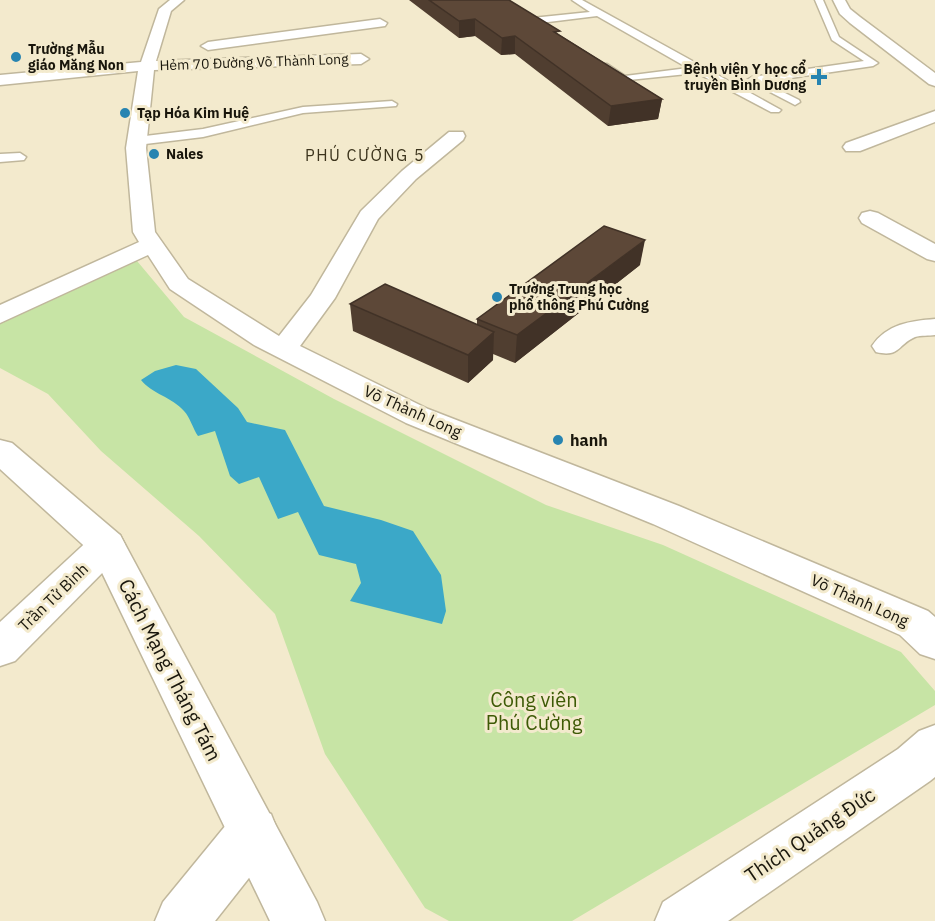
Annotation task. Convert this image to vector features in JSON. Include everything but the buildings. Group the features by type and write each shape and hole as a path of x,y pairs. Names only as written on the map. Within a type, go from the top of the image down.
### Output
{"street":[{"name":"Võ Thành Long","path":"178,0 165,9 149,61 137,141 144,232 179,284 264,339 417,416 666,515 914,623 935,641"},
{"path":"839,0 845,11 855,20 935,81"},
{"path":"0,80 149,61 187,50 380,23"},
{"name":"Hẻm 70 Đường Võ Thành Long","path":"149,61 361,58"},
{"path":"853,147 935,116"},
{"path":"283,348 322,298 369,216 410,175 456,136"},
{"path":"870,218 935,254"},
{"path":"0,315 153,244"},
{"path":"886,346 908,330 935,327"},
{"name":"Cách Mạng Tháng Tám","path":"0,451 107,545 298,921"},
{"name":"Trần Tử Bình","path":"0,648 107,545"},
{"name":"Thích Quảng Đức","path":"682,921 928,762"},
{"path":"182,921 253,832"}],"lane":[{"path":"576,0 698,70 775,110"},
{"path":"795,102 752,80 873,63 835,38 819,0"},
{"path":"550,33 532,21 600,13"},
{"path":"597,63 623,79 698,70"},
{"path":"137,141 203,133 303,110 392,104"},
{"path":"0,158 20,157"}],"green space":[{"name":"Công viên Phú Cường","path":"132,255 184,317 334,399 546,505 663,545 901,652 935,691 935,705 572,921 449,921 425,908 325,754 275,614 199,536 101,451 48,394 0,368 0,316"}],"water":[{"path":"176,365 196,369 238,408 247,422 285,430 324,506 381,520 413,531 441,575 446,611 442,624 350,601 361,583 356,564 319,555 298,512 278,519 259,477 239,484 230,476 215,431 198,436 188,416 179,406 141,380 155,371"}],"place":[{"name":"Trường Mẫu giáo Măng Non","path":"16,57"},
{"name":"Bệnh viện Y học cổ truyền Bình Dương","path":"819,77"},
{"name":"Tạp Hóa Kim Huệ","path":"125,113"},
{"name":"Nales","path":"154,154"},
{"name":"Trường Trung học phổ thông Phú Cường","path":"497,297"},
{"name":"hanh","path":"558,440"}],"district":[{"name":"PHÚ CƯỜNG 5","path":"365,155"}]}
